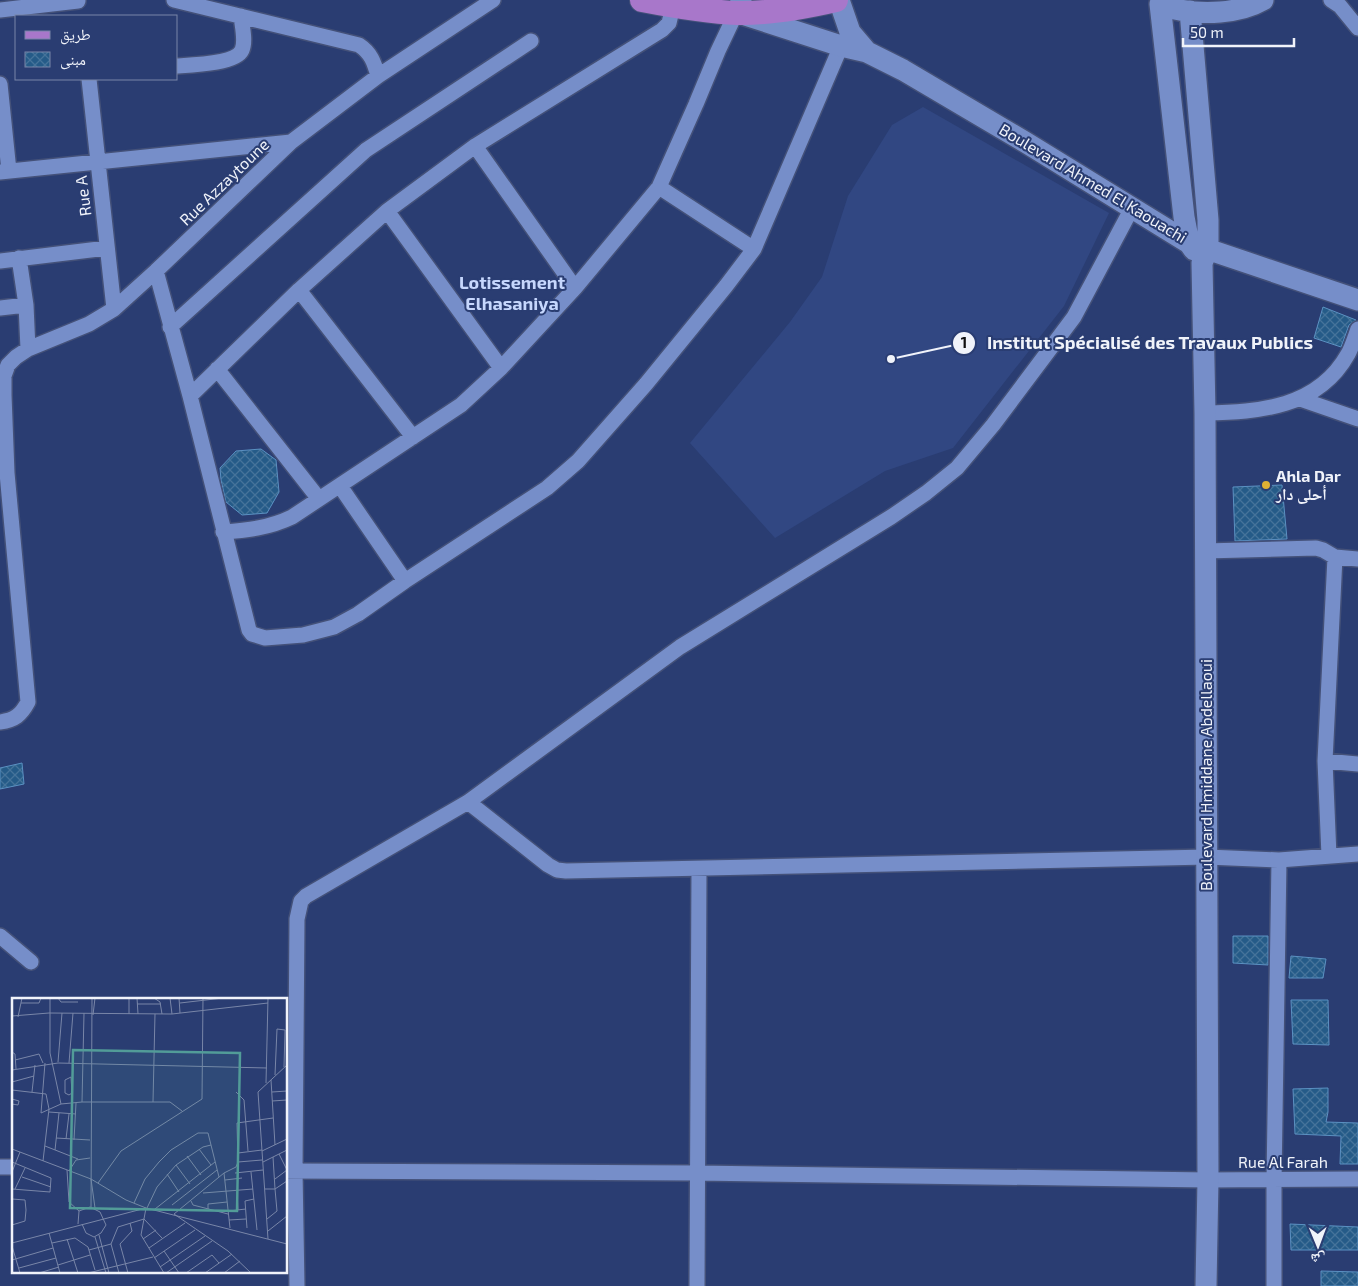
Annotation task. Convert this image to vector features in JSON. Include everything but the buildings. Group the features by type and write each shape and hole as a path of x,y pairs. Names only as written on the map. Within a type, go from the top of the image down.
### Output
{"main road":[{"path":"642,0 673,6 738,9 806,6 838,0"}],"street":[{"path":"174,0 359,46 368,51 378,76"},
{"name":"Rue Azzaytoune","path":"0,722 20,715 28,702 4,474 2,395 4,376 8,365 16,356 28,349 88,324 114,309 290,142 378,76 492,0"},
{"name":"Boulevard Ahmed El Kaouachi","path":"838,0 850,32 867,52"},
{"path":"1155,2 1190,11 1240,9 1263,0"},
{"path":"1331,0 1340,6 1358,28"},
{"name":"Boulevard Hmiddane Abdellaoui","path":"1155,2 1184,217 1200,251"},
{"path":"0,10 79,6"},
{"path":"190,396 299,290 388,211 475,146 662,30 669,22 673,6"},
{"path":"223,532 258,529 277,524 340,486 461,405 501,368 575,288 658,187 738,9"},
{"name":"Boulevard Ahmed El Kaouachi","path":"738,9 841,46 867,52 903,70 1200,251 1358,300"},
{"name":"Boulevard Hmiddane Abdellaoui","path":"1190,11 1208,220 1200,251 1205,413 1208,1180 1206,1286"},
{"path":"178,66 228,60 238,56 244,44 241,16"},
{"path":"170,327 366,150 531,41"},
{"path":"156,271 190,396 248,630 252,634 265,638 303,635 334,627 358,614 547,488 578,461 646,384 754,249 841,46"},
{"name":"Rue A","path":"88,80 114,309"},
{"path":"0,84 4,171 290,142"},
{"path":"475,146 575,288"},
{"path":"658,187 754,249"},
{"path":"297,1286 291,1171 297,919 300,902 306,896 468,802 680,647 891,517 926,493 957,468 994,425 1074,317 1132,208"},
{"path":"388,211 501,368"},
{"path":"0,261 107,248"},
{"path":"19,258 26,305 28,349"},
{"path":"299,290 413,438"},
{"path":"0,308 26,305"},
{"path":"1205,413 1245,412 1300,399 1314,391 1332,375 1348,355 1358,329"},
{"path":"217,369 319,499"},
{"path":"1300,399 1358,419"},
{"path":"340,486 405,581"},
{"path":"1205,551 1316,548 1335,557 1358,559"},
{"path":"1329,856 1325,761 1335,557"},
{"path":"1325,761 1358,764"},
{"path":"468,802 548,865 557,870 574,872 1207,857 1279,860 1358,854"},
{"path":"1274,1286 1279,860"},
{"path":"697,1286 700,868"},
{"path":"0,936 30,962"},
{"name":"Rue Al Farah","path":"291,1171 697,1173 1208,1180 1358,1179"}],"shaded area":[{"path":"923,107 1109,213 1064,306 953,448 885,471 775,538 690,443 790,322 822,277 848,196 892,125"}],"place":[{"name":"Institut Spécialisé des Travaux Publics","path":"891,359"},
{"name":"Ahla Dar أحلى دار","path":"1266,485"}],"district":[{"name":"Lotissement Elhasaniya","path":"512,293"}]}
